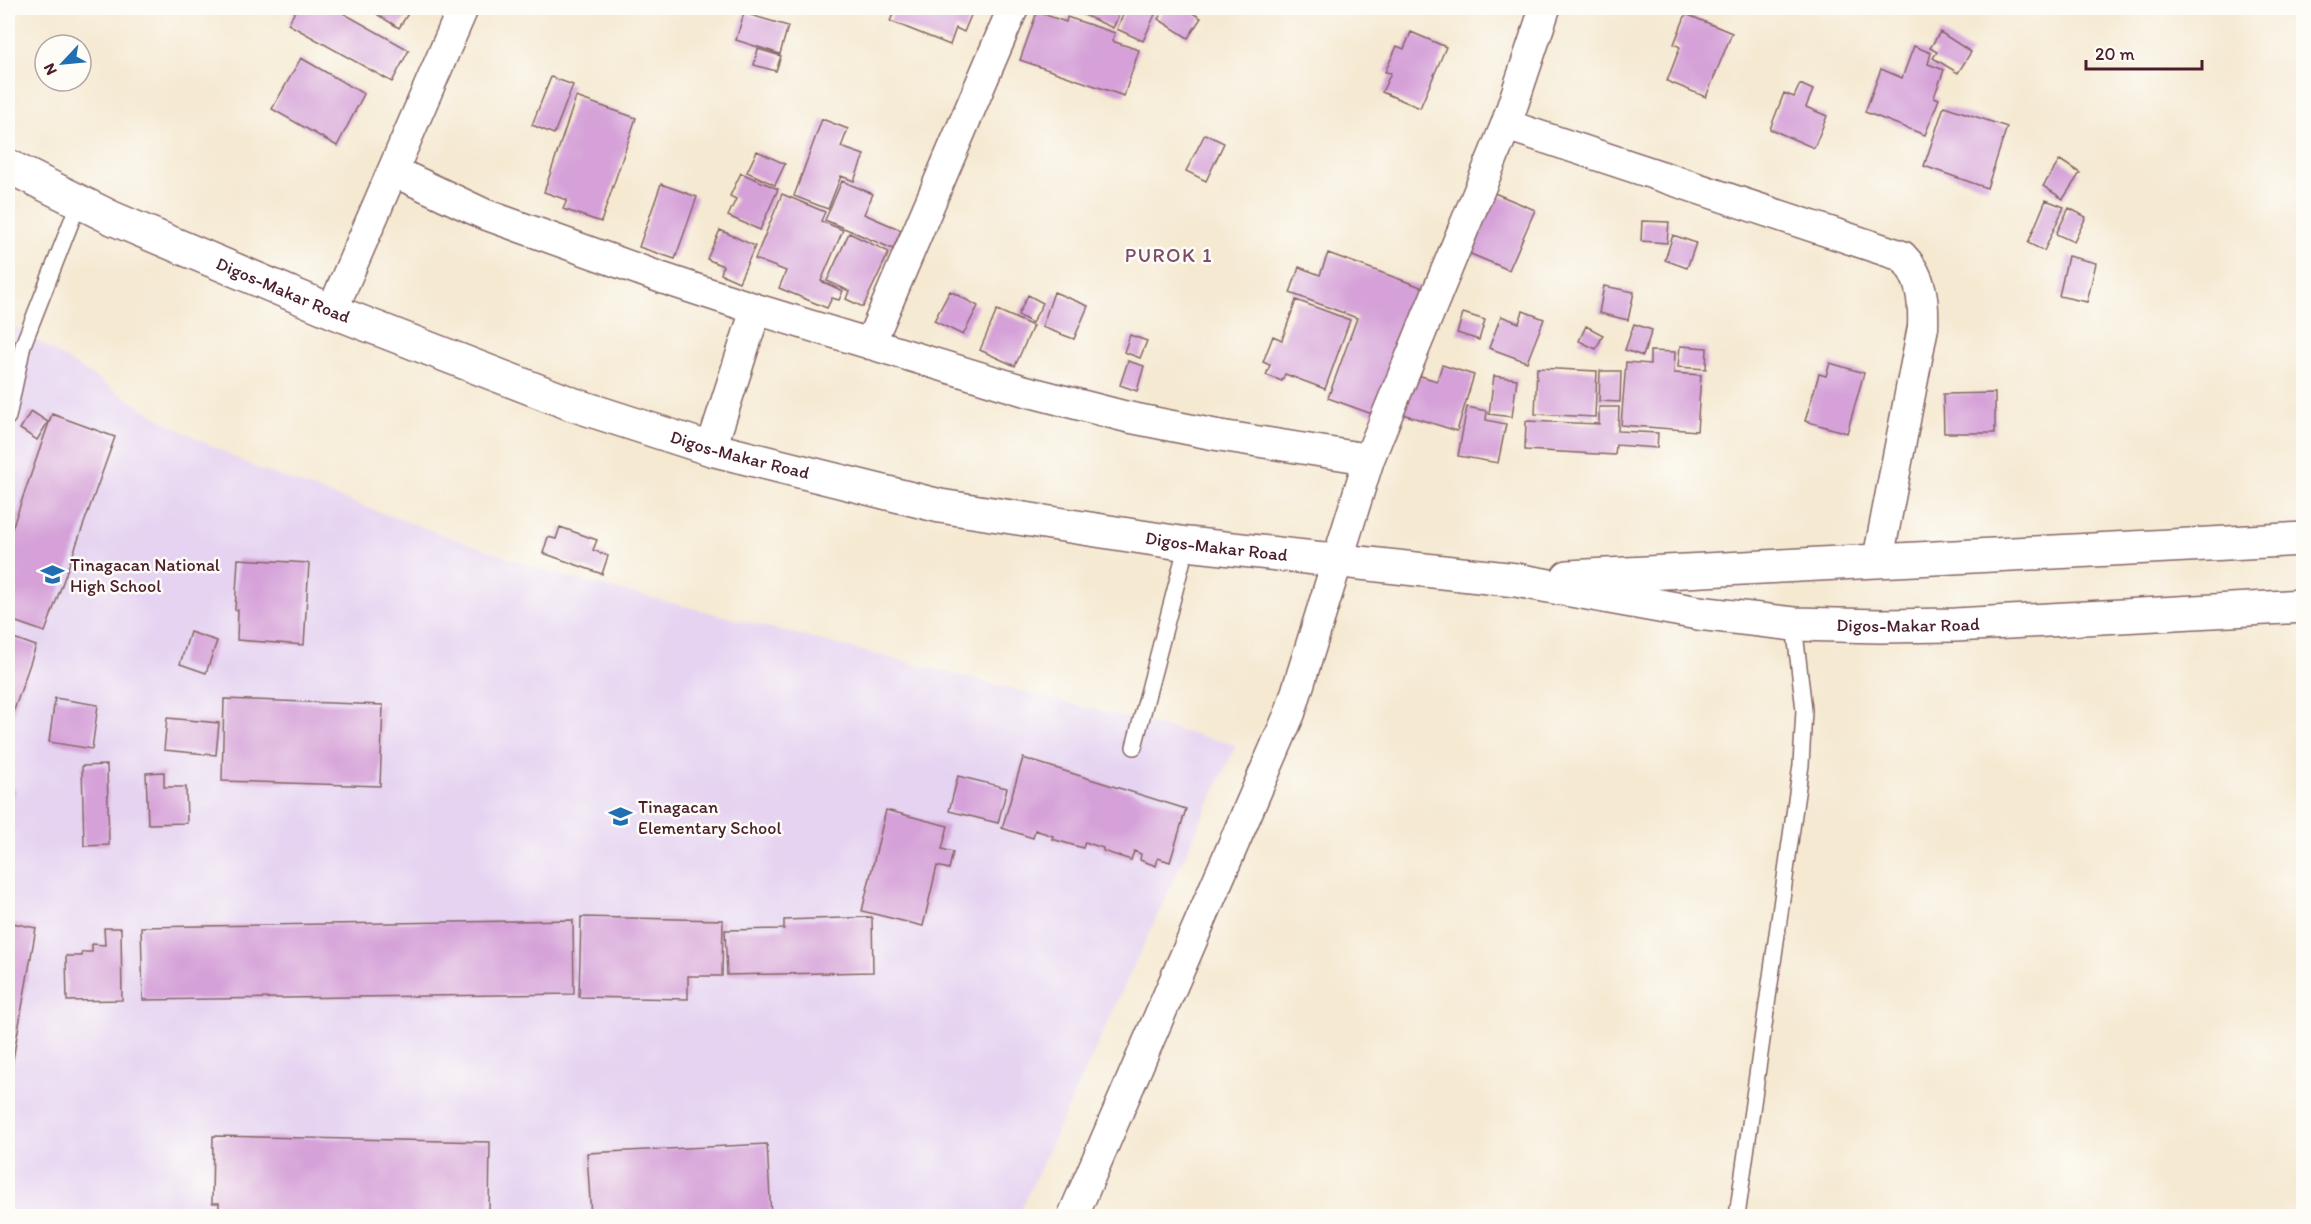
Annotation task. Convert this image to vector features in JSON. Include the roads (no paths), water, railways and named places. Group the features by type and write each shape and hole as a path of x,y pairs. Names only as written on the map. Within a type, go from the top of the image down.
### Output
{"highway":[{"name":"Digos-Makar Road","path":"8,166 112,218 332,311 572,404 711,449 940,506 1187,544 1338,563 1516,580 1698,613 1794,624 1954,625 2304,606"},
{"name":"Digos-Makar Road","path":"1516,580 2304,539"}],"street":[{"path":"332,311 463,8"},
{"path":"870,344 1013,8"},
{"path":"1072,1216 1290,713 1369,459 1506,124 1545,8"},
{"path":"1506,124 1902,256 1911,264 1922,290 1923,327 1878,560"},
{"path":"393,171 484,214 756,309 1022,390 1127,417 1217,435 1369,459"},
{"path":"711,449 756,309"}],"lane":[{"path":"8,417 22,345 79,202"},
{"path":"1134,747 1187,544"},
{"path":"1737,1216 1801,765 1804,710 1794,624"}],"place":[{"name":"Tinagacan National High School","path":"52,575"},
{"name":"Tinagacan Elementary School","path":"620,817"}],"district":[{"name":"PUROK 1","path":"1169,255"}]}
